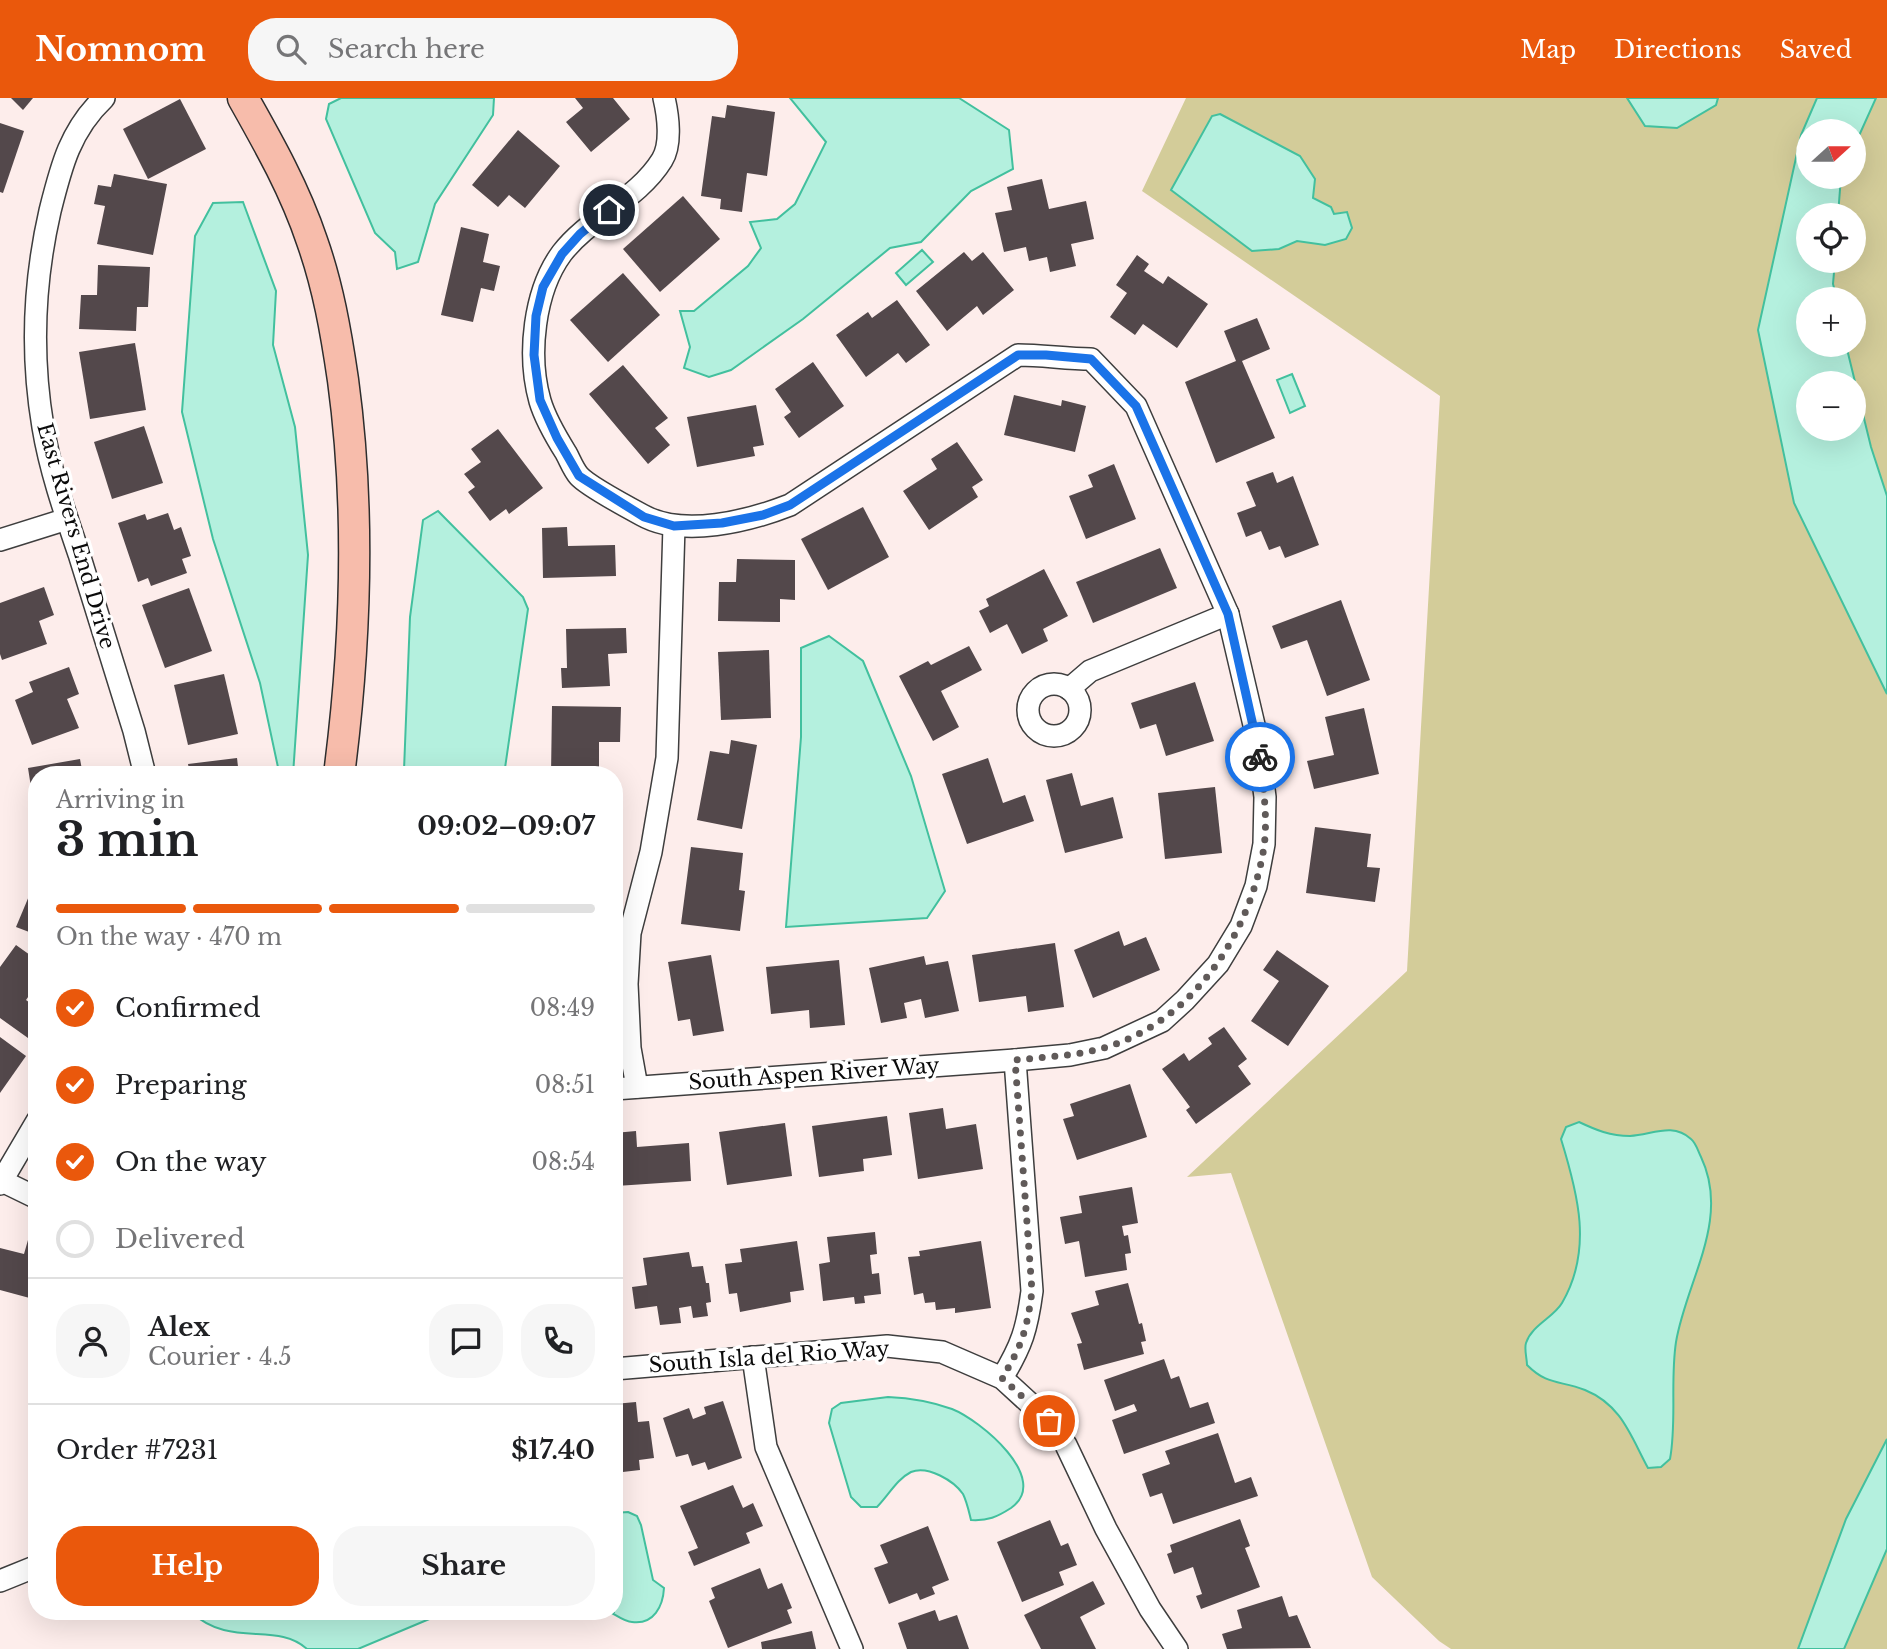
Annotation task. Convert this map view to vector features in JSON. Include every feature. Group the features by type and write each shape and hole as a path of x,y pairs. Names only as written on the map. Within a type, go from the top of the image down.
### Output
{"street":[{"name":"East Rivers End Drive","path":"104,98 81,123 62,162 40,271 36,374 48,452 143,766"},
{"path":"243,98 275,155 302,212 322,271 338,344 350,441 355,562 354,634 340,766"},
{"path":"638,1087 630,1048 626,984 630,933 651,852 667,758 674,526 644,517 579,476 557,438 540,400 534,355 536,316 543,287 562,254 580,234 651,176 665,157 668,132 664,98"},
{"name":"South Aspen River Way","path":"623,1088 1015,1060 1070,1055 1104,1048 1162,1021 1218,964 1241,926 1256,886 1264,844 1265,797 1258,742 1228,614 1136,406 1091,359 1018,355 790,505 763,515 722,523 674,526"},
{"path":"0,540 67,519"},
{"path":"1069,689 1090,671 1228,614"},
{"path":"1002,1378 1014,1359 1027,1327 1032,1291 1015,1060"},
{"path":"28,1136 1,1182 28,1194"},
{"name":"South Isla del Rio Way","path":"623,1368 887,1346 942,1352 1002,1378 1049,1421 1066,1445 1106,1529 1150,1609 1177,1649"},
{"path":"753,1357 765,1447 852,1649"},
{"path":"0,1581 28,1570"}],"shaded area":[{"path":"341,98 494,98 493,115 435,204 418,262 397,269 395,252 375,233 326,119 329,104"},
{"path":"790,98 959,98 1009,130 1013,169 971,191 921,242 890,248 803,319 731,370 709,377 684,368 690,347 680,311 694,311 748,266 761,248 750,222 777,219 795,204 826,142"},
{"path":"1186,98 1817,98 1808,119 1796,119 1796,189 1800,189 1800,203 1796,203 1796,273 1798,273 1796,287 1794,503 1887,694 1887,1439 1846,1519 1798,1649 1451,1649 1439,1641 1372,1577 1231,1173 1187,1177 1407,971 1440,396 1142,191"},
{"path":"1627,98 1718,98 1716,105 1677,128 1645,126"},
{"path":"1817,98 1876,98 1866,120 1808,119"},
{"path":"1876,98 1887,98 1887,496 1866,427 1866,371 1852,371 1849,357 1866,357 1866,287 1834,287 1833,284 1834,273 1866,273 1866,203 1839,203 1840,189 1866,189 1866,120"},
{"path":"1220,114 1300,156 1315,179 1313,198 1331,207 1334,214 1347,212 1352,228 1346,239 1325,245 1297,241 1279,249 1252,251 1171,190 1212,116"},
{"path":"1796,158 1796,189 1840,189 1839,203 1796,203 1796,273 1834,273 1834,287 1796,287 1796,357 1849,357 1852,371 1796,371 1796,441 1866,441 1866,427 1887,496 1887,694 1794,503 1758,330"},
{"path":"243,202 276,291 273,345 295,427 308,555 294,766 278,766 260,683 213,539 182,412 195,236 213,203"},
{"path":"922,250 933,262 906,285 896,273"},
{"path":"1292,374 1305,406 1290,413 1277,380"},
{"path":"438,511 523,597 528,609 505,766 404,766 410,617 423,520"},
{"path":"829,636 863,661 911,776 945,891 927,918 786,927 801,737 801,648"},
{"path":"1579,1122 1603,1132 1623,1136 1669,1130 1684,1134 1696,1145 1709,1181 1709,1227 1676,1342 1672,1445 1670,1459 1661,1467 1648,1468 1624,1423 1598,1396 1554,1382 1534,1372 1527,1365 1525,1345 1538,1326 1562,1303 1572,1283 1577,1263 1580,1222 1573,1180 1561,1139 1566,1127"},
{"path":"888,1397 920,1400 944,1406 979,1425 1007,1452 1018,1467 1023,1482 1021,1496 1011,1508 997,1516 971,1520 959,1489 933,1472 918,1470 901,1479 877,1507 861,1507 851,1497 829,1423 832,1409 841,1403"},
{"path":"1887,1439 1887,1549 1844,1649 1798,1649 1846,1519"},
{"path":"623,1512 637,1516 653,1580 664,1588 656,1613 640,1622 623,1619"},
{"path":"1887,1549 1887,1649 1844,1649 1884,1553"},
{"path":"202,1620 427,1620 358,1649 307,1649 295,1641 281,1637 237,1633"}],"building":[{"path":"11,98 33,98 23,110"},
{"path":"575,98 613,98 630,119 591,152 566,122 583,108"},
{"path":"180,99 206,149 148,179 123,129"},
{"path":"727,105 775,112 767,176 747,173 742,212 720,209 721,199 701,196 712,116 725,118"},
{"path":"0,123 24,131 3,193 0,192"},
{"path":"518,130 560,166 525,208 509,195 498,207 472,185"},
{"path":"114,174 167,184 153,255 97,244 105,206 94,204 98,185 111,187"},
{"path":"1042,179 1049,209 1086,201 1094,239 1071,244 1076,266 1050,272 1047,257 1029,261 1026,247 1004,252 995,213 1012,210 1007,187"},
{"path":"683,196 720,239 660,292 623,249"},
{"path":"461,227 489,234 483,262 500,266 494,291 481,288 473,322 441,315"},
{"path":"964,252 972,261 983,252 1014,290 983,315 977,306 947,331 916,291"},
{"path":"1137,255 1149,264 1144,271 1163,284 1168,276 1208,304 1177,348 1143,324 1135,335 1110,317 1127,293 1116,285"},
{"path":"98,265 150,267 148,307 137,307 136,331 79,329 81,295 97,295"},
{"path":"623,273 660,315 608,362 570,320"},
{"path":"897,300 930,345 906,363 898,353 866,377 836,335 868,312 872,318"},
{"path":"1257,318 1270,349 1242,361 1275,438 1216,463 1185,382 1236,361 1224,331"},
{"path":"135,343 146,410 90,419 79,352"},
{"path":"813,362 844,406 799,438 784,417 791,412 775,389"},
{"path":"623,365 668,418 655,428 670,445 648,464 589,394"},
{"path":"1014,395 1061,406 1062,400 1086,406 1075,452 1004,435"},
{"path":"756,405 764,445 753,447 755,456 697,467 687,417"},
{"path":"144,426 163,483 112,499 94,442"},
{"path":"498,429 543,488 509,514 506,509 490,521 468,492 475,487 464,474 481,462 471,449"},
{"path":"957,442 983,480 972,487 978,497 929,530 903,491 937,469 931,459"},
{"path":"1114,464 1136,519 1086,539 1069,496 1093,487 1088,475"},
{"path":"1273,472 1277,483 1293,476 1319,545 1285,558 1280,546 1269,550 1261,531 1246,537 1237,513 1256,506 1246,482"},
{"path":"863,507 889,557 828,590 801,539"},
{"path":"168,513 174,530 181,527 191,556 182,559 187,573 151,586 148,578 138,582 118,523 145,514 147,520"},
{"path":"567,527 568,546 615,545 616,576 543,578 542,528"},
{"path":"1160,548 1177,588 1093,623 1076,582"},
{"path":"737,559 795,560 795,600 780,599 780,622 718,621 719,582 736,582"},
{"path":"1044,569 1068,616 1043,629 1048,641 1022,654 1007,624 990,633 979,611 989,606 986,599"},
{"path":"44,587 54,615 39,621 47,644 2,660 0,603"},
{"path":"189,588 212,651 165,668 142,605"},
{"path":"1341,600 1370,680 1327,696 1307,640 1281,649 1272,626"},
{"path":"626,628 627,653 608,654 610,686 562,688 561,668 567,668 566,629"},
{"path":"969,646 982,670 941,691 959,727 933,741 899,676 928,661 931,665"},
{"path":"769,650 771,718 721,720 718,652"},
{"path":"69,667 79,694 67,699 79,728 32,745 15,700 33,692 29,682"},
{"path":"224,674 238,734 188,745 174,685"},
{"path":"1195,682 1214,741 1166,756 1156,724 1140,729 1131,703"},
{"path":"552,706 621,707 620,742 599,742 599,766 551,766"},
{"path":"1364,708 1379,774 1314,789 1307,761 1334,755 1325,717"},
{"path":"731,740 757,745 742,829 697,820 710,751 729,754"},
{"path":"237,758 238,766 188,766"},
{"path":"988,758 1003,803 1025,795 1034,821 967,844 942,774"},
{"path":"80,759 81,766 40,766"},
{"path":"1072,773 1081,806 1113,797 1123,838 1065,853 1046,780"},
{"path":"1215,787 1222,853 1165,859 1158,793"},
{"path":"1315,827 1371,834 1367,867 1380,868 1375,902 1306,893"},
{"path":"691,847 743,853 739,890 745,891 740,931 681,924"},
{"path":"28,898 28,932 16,927"},
{"path":"1119,931 1124,946 1146,937 1160,970 1093,998 1074,950"},
{"path":"1055,943 1064,1007 1028,1012 1026,996 979,1002 972,955"},
{"path":"16,945 28,954 28,1038 0,1018 0,967"},
{"path":"1277,950 1329,986 1288,1046 1251,1021 1279,981 1263,970"},
{"path":"711,955 724,1031 693,1036 690,1019 678,1021 668,962"},
{"path":"924,956 926,965 948,961 959,1011 925,1018 921,999 904,1003 907,1018 881,1023 869,968"},
{"path":"839,960 845,1025 810,1028 809,1010 771,1014 766,967"},
{"path":"1224,1027 1247,1059 1238,1066 1251,1084 1196,1124 1186,1110 1190,1107 1162,1069 1184,1053 1189,1061 1212,1044 1208,1038"},
{"path":"0,1037 26,1056 0,1093"},
{"path":"1130,1084 1147,1137 1077,1160 1063,1119 1074,1116 1070,1104"},
{"path":"943,1108 946,1129 976,1124 983,1169 918,1179 909,1113"},
{"path":"887,1116 892,1155 863,1159 864,1171 819,1177 812,1126"},
{"path":"785,1123 792,1176 727,1185 719,1132"},
{"path":"636,1131 637,1147 689,1143 691,1181 623,1186 623,1132"},
{"path":"1132,1187 1138,1223 1122,1226 1124,1236 1128,1235 1131,1253 1125,1254 1127,1270 1085,1277 1079,1241 1065,1244 1060,1217 1082,1213 1079,1196"},
{"path":"875,1232 877,1254 870,1255 872,1274 879,1273 881,1294 864,1296 865,1303 855,1304 854,1297 823,1301 819,1264 830,1262 827,1237"},
{"path":"28,1240 28,1298 0,1290 0,1248 24,1254"},
{"path":"797,1241 804,1290 790,1292 791,1302 740,1312 737,1293 729,1294 725,1264 742,1262 740,1249"},
{"path":"981,1241 991,1308 955,1313 955,1308 936,1310 935,1302 925,1303 923,1293 914,1295 908,1257 920,1256 919,1251"},
{"path":"689,1252 692,1267 703,1266 706,1283 709,1283 711,1302 706,1303 708,1316 693,1318 691,1306 679,1308 681,1323 660,1325 657,1306 635,1309 632,1287 647,1285 643,1258"},
{"path":"1128,1283 1139,1324 1142,1323 1146,1341 1141,1342 1144,1354 1084,1370 1077,1344 1082,1343 1071,1313 1099,1305 1095,1291"},
{"path":"1164,1359 1171,1379 1179,1376 1190,1408 1208,1402 1215,1423 1124,1454 1112,1420 1137,1411 1134,1404 1115,1411 1104,1380"},
{"path":"723,1401 742,1458 708,1470 705,1462 692,1466 688,1454 676,1457 663,1418 689,1408 693,1419 706,1414 704,1407"},
{"path":"636,1402 638,1422 649,1421 654,1458 639,1460 640,1470 623,1472 623,1403"},
{"path":"1218,1433 1235,1483 1251,1477 1258,1496 1173,1524 1162,1493 1150,1497 1142,1474 1170,1464 1165,1451"},
{"path":"733,1485 743,1508 753,1503 763,1526 746,1533 750,1543 694,1566 688,1552 698,1548 680,1506"},
{"path":"1240,1519 1250,1546 1245,1548 1260,1587 1201,1609 1196,1596 1202,1594 1193,1567 1174,1574 1167,1554 1172,1552 1170,1545"},
{"path":"1050,1520 1061,1546 1068,1543 1077,1565 1059,1572 1064,1585 1022,1602 997,1542"},
{"path":"928,1526 949,1580 932,1587 935,1594 920,1600 917,1593 889,1604 874,1568 888,1563 880,1545"},
{"path":"760,1568 768,1589 782,1583 792,1608 787,1610 792,1623 728,1648 709,1601 715,1598 711,1588"},
{"path":"1093,1581 1105,1604 1080,1617 1096,1649 1041,1649 1024,1615"},
{"path":"1282,1596 1289,1617 1297,1615 1311,1648 1227,1649 1222,1634 1242,1628 1237,1610"},
{"path":"935,1610 939,1621 957,1615 969,1649 907,1649 898,1623"},
{"path":"812,1631 816,1649 762,1649 761,1642"}],"way so far":[{"path":"1049,1421 1002,1378 1014,1359 1027,1327 1032,1291 1015,1060 1070,1055 1104,1048 1134,1036 1162,1021 1218,964 1241,926 1256,886 1264,844 1265,797 1260,757"}],"route":[{"path":"609,210 580,234 562,254 543,287 536,316 534,355 540,400 557,438 579,476 644,517 674,526 722,523 763,515 790,505 1018,355 1091,359 1136,406 1228,614 1260,757"}]}
